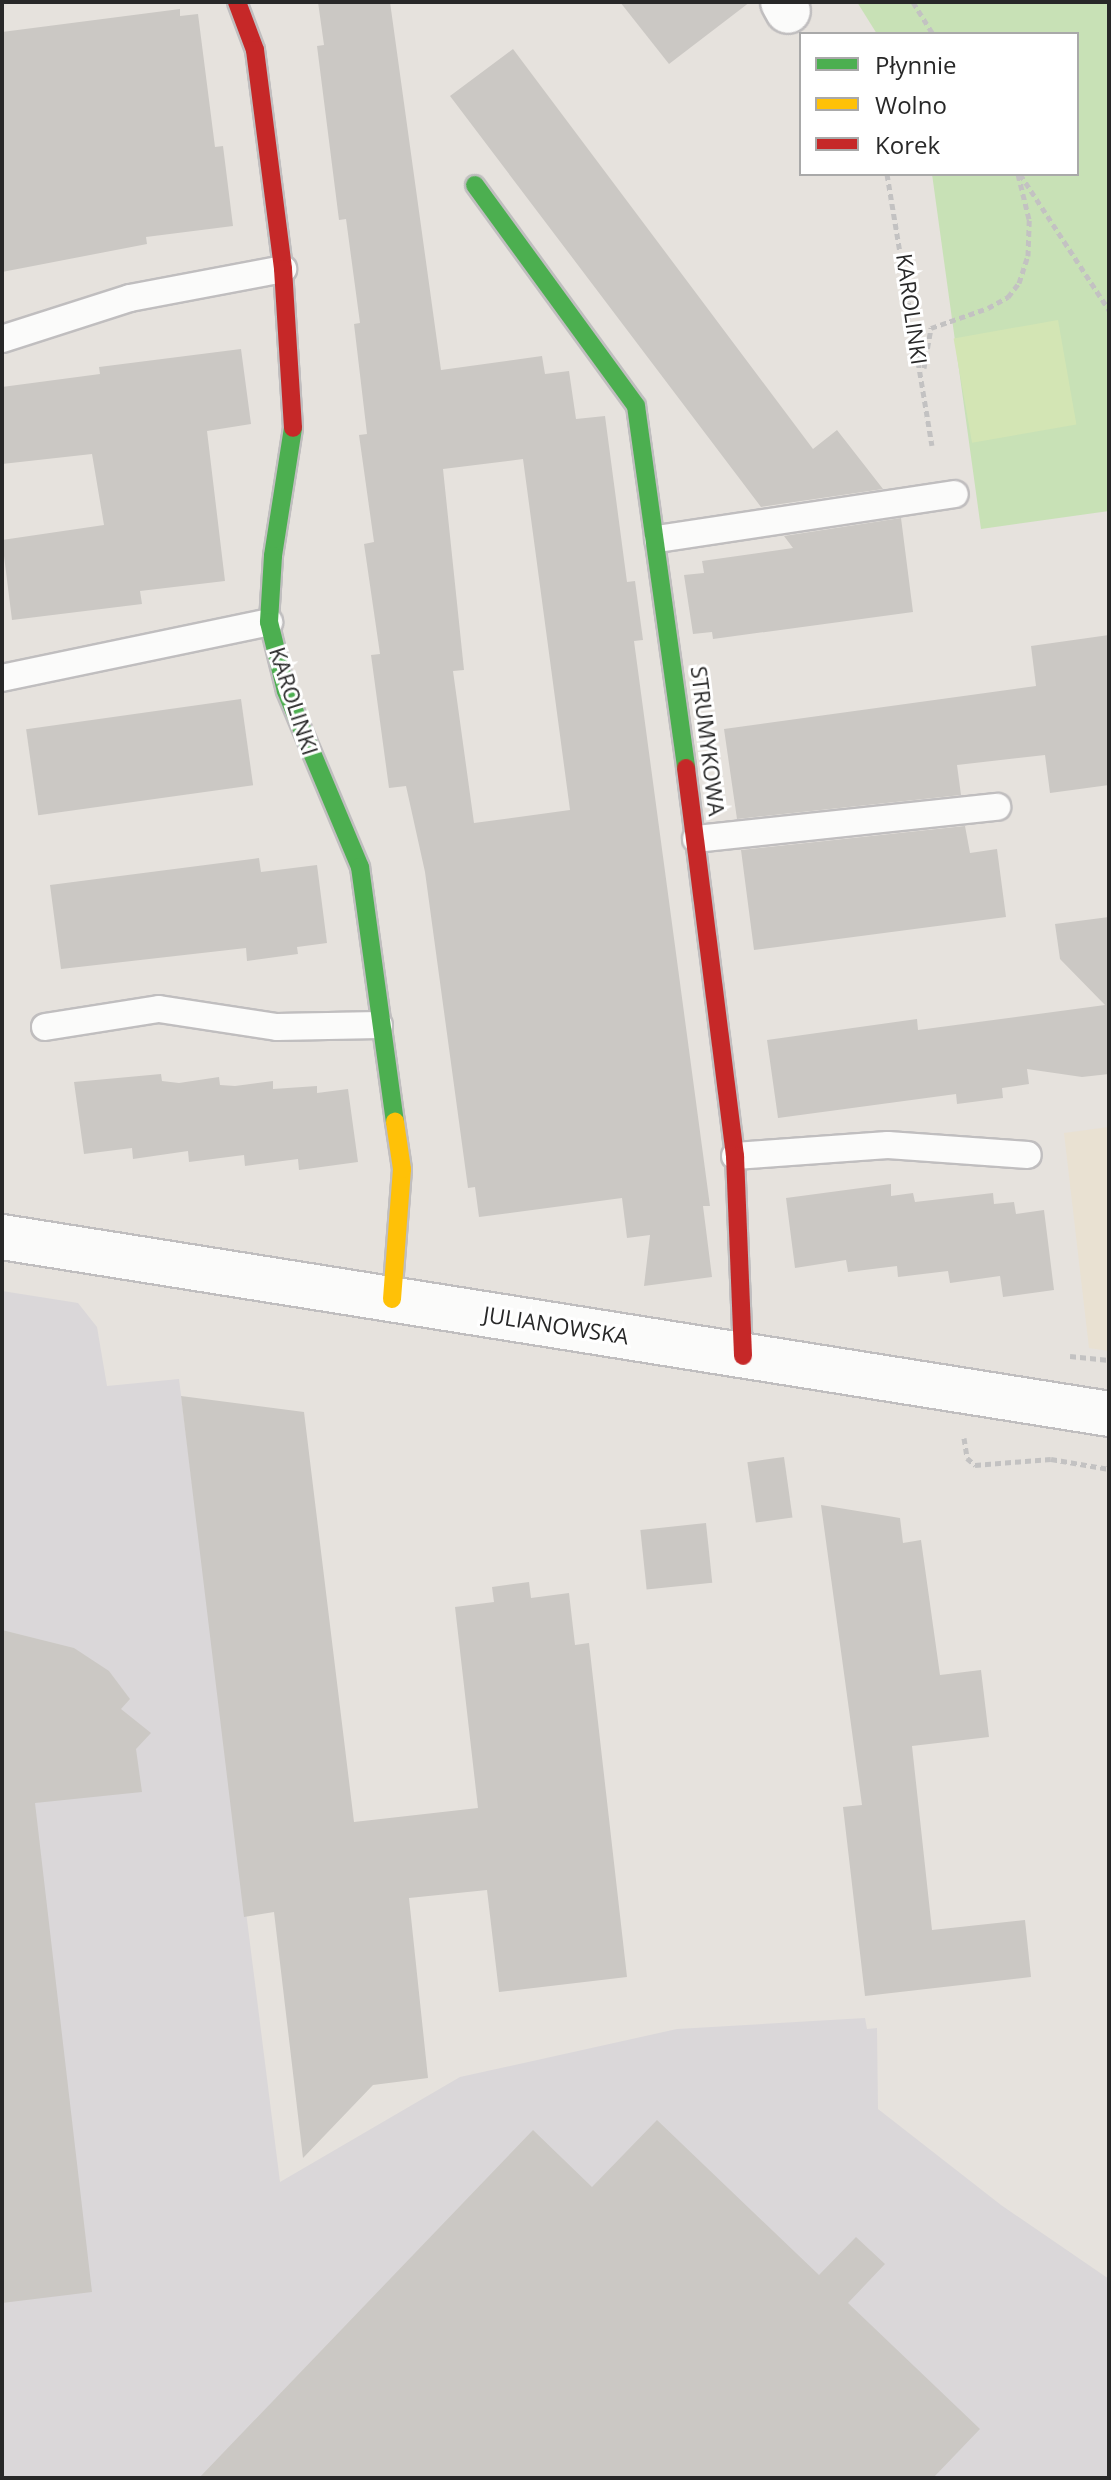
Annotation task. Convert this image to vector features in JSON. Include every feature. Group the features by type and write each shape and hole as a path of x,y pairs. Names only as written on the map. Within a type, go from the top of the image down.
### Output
{"street":[{"name":"KAROLINKI","path":"237,2 255,50 283,269 295,418 273,556 269,622 286,691 360,867 379,1025 402,1169 392,1299"},
{"name":"STRUMYKOWA","path":"475,185 636,406 658,539 735,1156 743,1356"},
{"name":"JULIANOWSKA","path":"2,1237 1109,1414"}],"lane":[{"path":"2,339 130,298 283,269"},
{"path":"658,539 955,494"},
{"path":"2,678 269,622"},
{"path":"696,839 997,807"},
{"path":"45,1027 159,1009 277,1027 379,1025"},
{"path":"735,1156 888,1145 1028,1155"}],"path":[{"path":"913,2 932,32"},
{"name":"KAROLINKI","path":"887,176 932,445"},
{"path":"922,380 931,328 988,308 1008,297 1019,283 1028,256 1029,219 1019,176"},
{"path":"1020,176 1109,310"},
{"path":"977,1465 1051,1459 1109,1469"}],"shaded area":[{"path":"1109,1127 1109,1351 1089,1348 1064,1133"},
{"path":"2,1291 78,1303 97,1327 107,1386 179,1379 280,2182 460,2077 677,2029 865,2018 867,2029 877,2028 878,2109 1001,2205 1109,2279 1109,2478 2,2478"}],"green space":[{"path":"857,2 1109,2 1109,511 981,529 932,176 1079,176 1079,32 876,32"},
{"path":"1058,320 1076,424 972,443 954,338"}],"building":[{"path":"318,2 390,2 441,370 542,356 545,374 569,371 576,419 605,416 627,582 635,581 643,640 634,641 710,1206 703,1206 712,1277 644,1286 650,1235 627,1238 622,1198 479,1217 475,1187 468,1188 425,872 406,786 389,788 371,655 380,654 364,544 374,542 359,435 367,434 354,324 360,323 346,219 339,220 317,46 324,45","holes":["523,459 570,810 474,823 453,671 464,670 443,469"]},
{"path":"620,2 750,2 669,64"},
{"path":"180,9 180,16 198,14 215,147 223,146 233,226 146,237 147,244 2,272 2,32"},
{"path":"513,49 813,449 837,430 883,489 761,507 450,96"},
{"path":"241,349 251,424 207,431 225,581 140,591 142,604 12,620 2,540 104,525 92,454 2,464 2,387 100,374 99,367"},
{"path":"901,518 913,612 713,639 712,632 693,634 684,575 704,573 702,561 793,548 784,536"},
{"path":"1109,635 1109,785 1050,793 1045,755 957,765 961,795 737,819 724,729 1036,686 1031,646"},
{"path":"241,699 253,785 38,815 26,729"},
{"path":"965,826 970,853 997,849 1006,917 754,950 741,850"},
{"path":"259,858 261,872 317,865 327,943 297,947 298,954 247,961 246,948 61,969 50,885"},
{"path":"1109,917 1109,1074 1082,1077 1027,1069 1029,1084 1002,1088 1003,1098 957,1104 956,1094 778,1118 767,1040 917,1019 918,1030 1105,1005 1060,959 1055,924"},
{"path":"161,1074 162,1081 179,1083 219,1077 220,1085 273,1081 273,1089 317,1086 317,1093 348,1089 358,1162 299,1170 298,1159 245,1166 244,1155 189,1162 188,1151 133,1159 132,1148 84,1154 74,1082"},
{"path":"891,1184 891,1196 913,1193 915,1202 993,1193 994,1204 1014,1202 1016,1214 1044,1210 1054,1290 1003,1297 1000,1276 950,1283 948,1271 898,1277 897,1266 848,1272 846,1260 795,1268 786,1198"},
{"path":"181,1396 304,1412 354,1822 478,1808 455,1607 494,1602 492,1587 529,1582 531,1598 569,1593 575,1645 589,1643 627,1977 499,1992 487,1890 409,1898 428,2078 373,2085 303,2158 274,1912 244,1917"},
{"path":"784,1457 792,1517 756,1523 747,1462"},
{"path":"821,1505 900,1518 903,1543 921,1540 940,1675 981,1670 989,1737 912,1746 932,1930 1025,1920 1031,1977 865,1996 843,1807 862,1805"},
{"path":"706,1523 712,1583 647,1590 640,1530"},
{"path":"2,1630 74,1648 109,1671 130,1699 121,1709 151,1733 136,1749 142,1792 35,1803 92,2292 2,2303"},
{"path":"657,2120 819,2275 856,2237 885,2264 848,2303 980,2429 933,2478 199,2478 533,2130 592,2187"}],"traffic: fast":[{"path":"475,185 636,406 686,768"},
{"path":"293,428 273,556 269,622 286,691 360,867 395,1122"}],"traffic: slow":[{"path":"392,1299 402,1169 395,1122"}],"traffic: jam":[{"path":"237,2 255,50 283,269 293,428"},
{"path":"686,768 735,1156 743,1356"}]}
